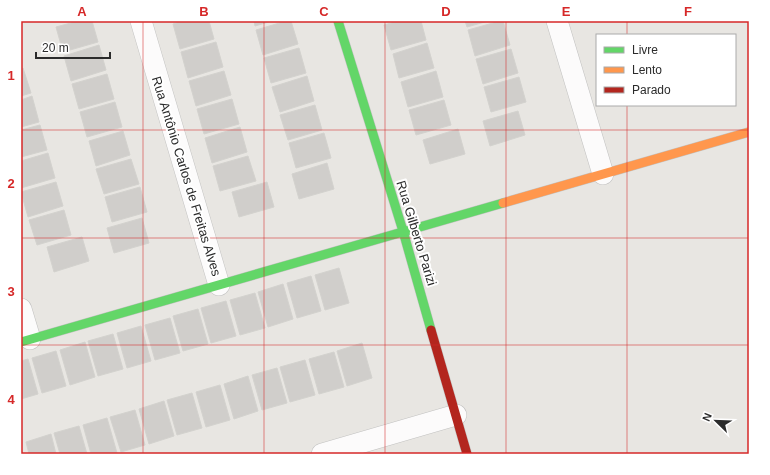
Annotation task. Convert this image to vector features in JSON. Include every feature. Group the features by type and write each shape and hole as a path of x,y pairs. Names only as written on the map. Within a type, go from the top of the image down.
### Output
{"street":[{"name":"Rua Antônio Carlos de Freitas Alves","path":"140,21 219,285"},
{"name":"Rua Gilberto Parizi","path":"338,21 403,232 467,454"},
{"path":"557,21 603,174"},
{"path":"21,309 26,341 749,132"},
{"path":"322,454 456,415"}],"building":[{"path":"78,21 92,21 98,42 63,52 56,27"},
{"path":"183,21 209,21 214,39 180,49 173,24"},
{"path":"254,21 272,21 255,26"},
{"path":"286,21 291,21 298,44 263,55 256,30"},
{"path":"398,21 421,21 426,40 391,50 384,25"},
{"path":"465,21 488,21 467,27"},
{"path":"503,21 510,45 475,56 468,30"},
{"path":"216,42 223,67 188,78 181,52"},
{"path":"427,43 434,68 399,78 393,54"},
{"path":"99,45 106,70 71,81 64,56"},
{"path":"299,48 306,73 271,83 264,58"},
{"path":"511,49 518,73 483,84 476,59"},
{"path":"23,68 31,93 21,96 21,69"},
{"path":"224,71 231,95 196,106 189,81"},
{"path":"436,71 443,97 408,107 401,82"},
{"path":"107,74 114,99 79,109 72,84"},
{"path":"307,76 314,101 280,112 272,87"},
{"path":"519,77 526,102 491,112 484,87"},
{"path":"32,96 39,122 21,127 21,100"},
{"path":"232,99 239,124 204,134 197,109"},
{"path":"444,100 451,125 416,135 409,110"},
{"path":"115,102 122,127 87,137 80,112"},
{"path":"315,105 322,130 288,140 280,115"},
{"path":"518,111 525,135 490,146 483,121"},
{"path":"40,125 47,150 21,157 21,130"},
{"path":"240,127 247,152 212,163 205,138"},
{"path":"458,129 465,154 430,164 423,140"},
{"path":"123,131 130,155 96,166 89,141"},
{"path":"324,133 331,158 296,168 289,143"},
{"path":"48,153 55,178 21,188 21,161"},
{"path":"248,156 256,181 220,191 213,166"},
{"path":"131,159 139,184 104,194 96,169"},
{"path":"327,163 334,189 299,199 292,174"},
{"path":"56,182 63,206 28,217 21,192"},
{"path":"267,182 274,207 239,217 232,192"},
{"path":"140,187 147,212 112,222 105,197"},
{"path":"64,210 71,235 37,245 29,220"},
{"path":"142,218 149,243 114,253 107,228"},
{"path":"82,237 89,261 54,272 47,247"},
{"path":"339,268 349,303 325,310 315,275"},
{"path":"311,276 321,311 297,318 287,283"},
{"path":"283,284 293,319 268,327 258,292"},
{"path":"255,293 265,328 240,335 230,300"},
{"path":"226,301 236,336 211,343 201,308"},
{"path":"198,309 208,344 183,351 173,316"},
{"path":"170,318 180,353 155,360 145,325"},
{"path":"141,326 151,361 127,368 117,333"},
{"path":"113,334 123,369 98,376 88,341"},
{"path":"85,342 95,377 70,385 60,350"},
{"path":"362,343 372,378 347,386 337,351"},
{"path":"56,351 66,386 42,393 32,358"},
{"path":"334,352 344,387 319,394 309,359"},
{"path":"28,359 38,394 21,399 21,361"},
{"path":"305,360 315,395 290,402 280,367"},
{"path":"277,368 287,403 262,410 252,375"},
{"path":"248,376 258,411 234,419 224,384"},
{"path":"220,385 230,420 206,427 196,392"},
{"path":"192,393 202,428 177,435 167,400"},
{"path":"164,401 174,436 149,444 139,409"},
{"path":"135,410 145,445 121,452 110,417"},
{"path":"107,418 117,453 91,454 83,425"},
{"path":"79,426 87,454 60,454 54,433"},
{"path":"51,434 56,454 29,454 26,442"}],"traffic: fast":[{"path":"338,21 403,231 431,330"},
{"path":"21,342 503,203"}],"traffic: slow":[{"path":"503,203 749,132"}],"traffic: jam":[{"path":"431,330 467,454"}]}
